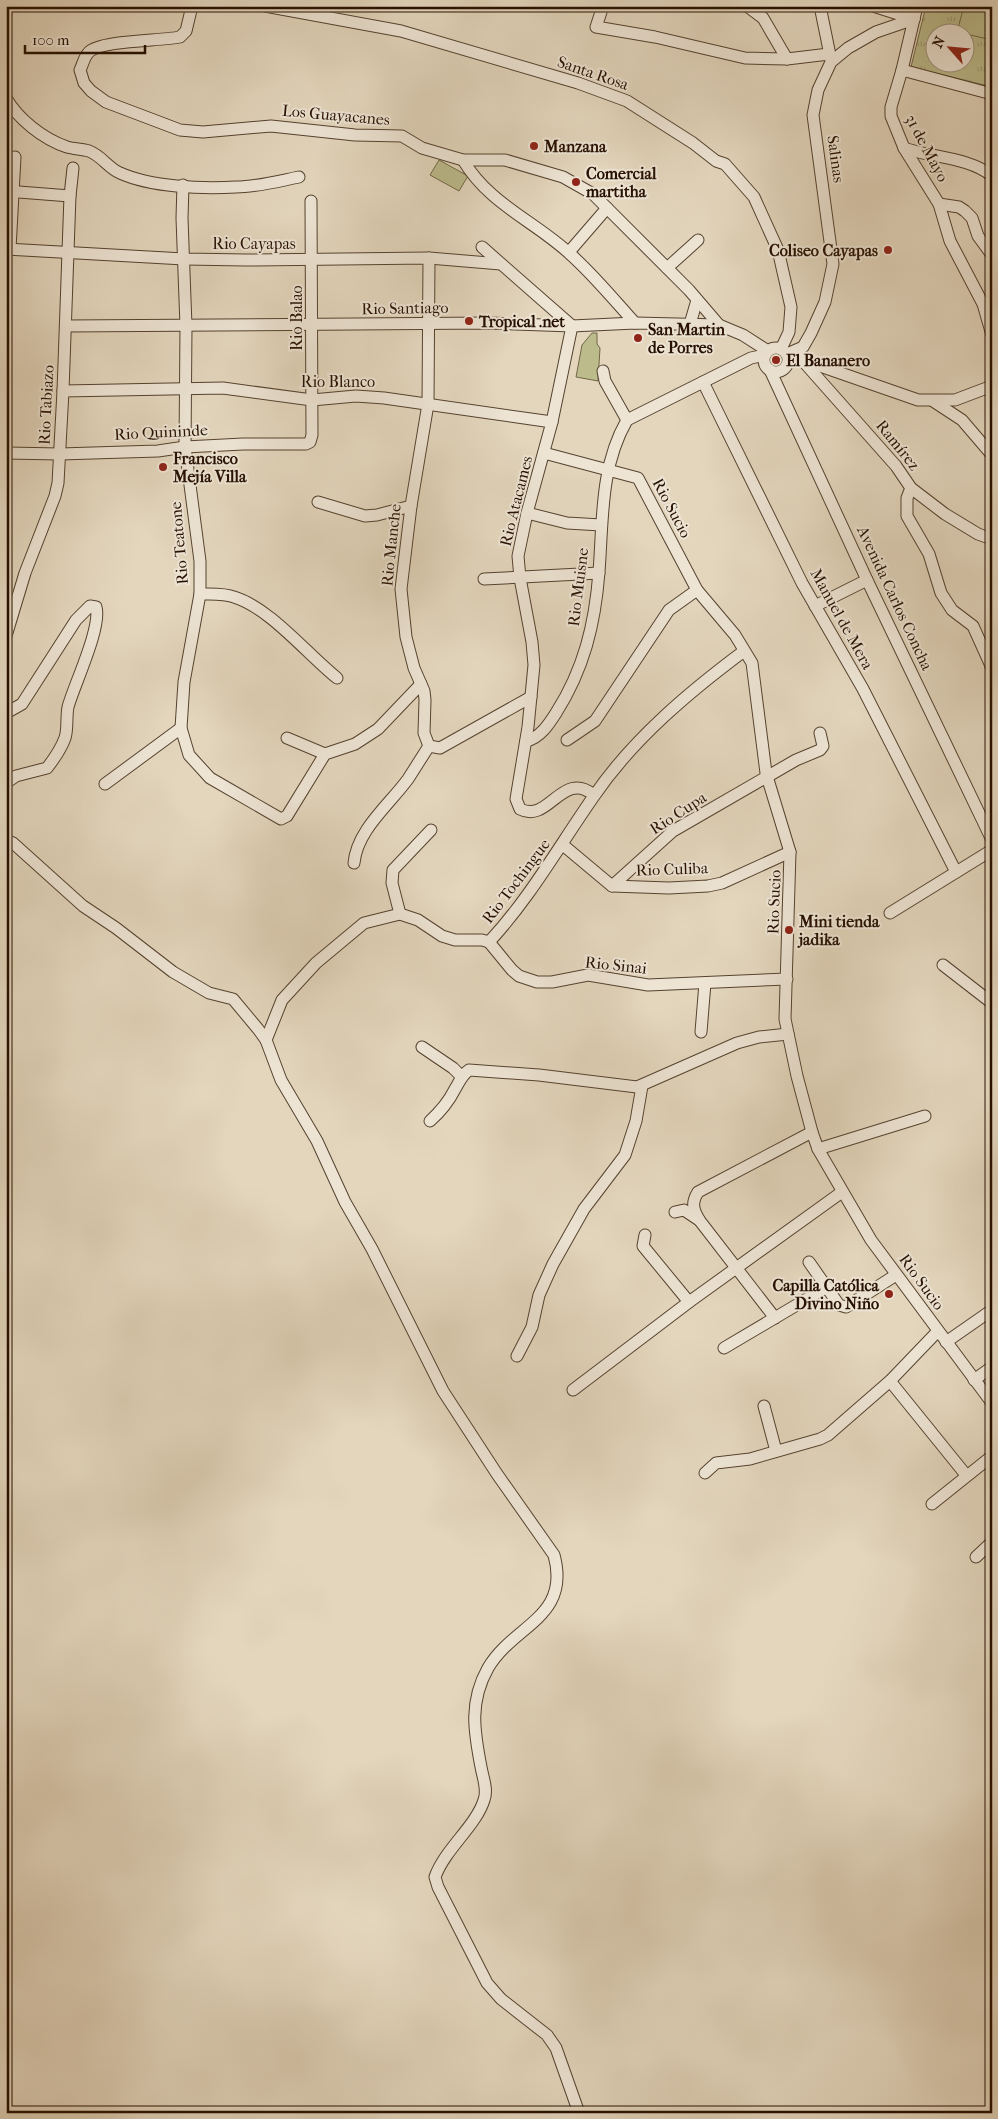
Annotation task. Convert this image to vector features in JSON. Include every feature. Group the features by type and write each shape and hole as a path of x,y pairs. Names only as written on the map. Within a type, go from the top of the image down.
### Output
{"street":[{"name":"Los Guayacanes","path":"192,6 186,31 180,37 110,44 89,52 80,70 84,83 106,102 180,130 203,132 271,126 354,135 402,136 422,148 463,160 505,160 563,177 593,194 668,268 719,325"},
{"name":"Santa Rosa","path":"265,6 401,31 578,83 627,101 693,143 716,161 725,164 754,197 778,250 791,307 788,337 791,354"},
{"path":"603,6 596,27 655,37 745,58 787,59 830,58 820,6"},
{"path":"747,6 763,18 787,59"},
{"path":"873,6 914,19 917,6"},
{"name":"Salinas","path":"791,354 806,343 825,302 832,264 814,115 818,90 830,58 876,32 914,19"},
{"name":"31 de Mayo","path":"914,19 891,107 891,116 904,148 939,204 950,241 983,304 992,335"},
{"path":"902,70 992,94"},
{"path":"6,98 13,110 30,125 65,146 88,151 100,157 117,173 156,184 236,187 299,177"},
{"path":"904,148 924,155 983,168 992,176"},
{"path":"8,249 10,191 15,157"},
{"path":"463,160 473,177 487,192 569,252 636,323"},
{"name":"Rio Tabiazo","path":"6,636 25,573 55,496 60,454 70,196 73,168"},
{"name":"Rio Teatone","path":"183,185 186,326 184,447 200,561 200,594 184,682 181,728 189,755 210,778 281,819 287,816 326,754"},
{"path":"10,191 70,196"},
{"name":"Rio Balao","path":"311,201 312,435"},
{"name":"31 de Mayo","path":"939,204 959,207 965,211 972,218 978,236 992,255"},
{"path":"569,252 607,208"},
{"path":"668,268 698,240"},
{"path":"482,248 572,326"},
{"name":"Rio Cayapas","path":"8,249 246,260 429,258 501,264"},
{"name":"Rio Manche","path":"429,258 428,404 411,506 401,589 406,637 425,700 424,733 429,746"},
{"path":"690,324 698,300"},
{"name":"Rio Santiago","path":"66,326 488,323 572,326 636,323 719,325 743,335 767,353"},
{"name":"Rio Atacames","path":"572,326 552,422 527,513 518,556 534,665 526,740 516,794 520,809 530,813 536,812 566,791 574,788 583,788 594,795"},
{"path":"603,371 605,381 627,420 772,349 791,354 918,400 933,402 955,400 992,386"},
{"path":"767,353 764,362 770,370 778,372 784,368 791,354"},
{"name":"Ramírez","path":"791,354 896,466 911,488 945,514 978,534 992,539"},
{"name":"Avenida Carlos Concha","path":"770,370 867,580 992,840"},
{"name":"Manuel de Mera","path":"703,382 815,606 863,689 956,872"},
{"name":"Rio Blanco","path":"63,392 223,388 312,400 356,396 428,404 552,422"},
{"path":"933,402 962,420 992,455"},
{"name":"Rio Muisne","path":"526,740 539,735 554,717 569,693 583,661 599,573 604,491 617,437 627,420"},
{"name":"Rio Quininde","path":"6,453 60,454 158,451 184,447 242,444 306,444 310,442 312,435"},
{"name":"Rio Sucio","path":"544,453 638,478 697,590 735,635 752,663 756,705 768,777 790,852 786,1019 812,1132 818,1149 871,1240 937,1332 992,1403"},
{"path":"911,488 907,498 907,516 930,554 941,593 952,610 973,626 992,668"},
{"path":"318,502 365,516 377,516 411,506"},
{"path":"527,513 567,523 601,525"},
{"path":"484,579 599,573"},
{"path":"815,606 867,580"},
{"path":"567,740 595,720 669,610 697,590"},
{"path":"200,594 232,596 251,604 272,619 337,678"},
{"path":"6,713 22,704 76,620 90,606 96,607 94,628 68,709 65,736 60,748 47,768 16,776 6,783"},
{"name":"Rio Tochingue","path":"400,914 418,920 442,936 455,940 482,940 489,942 563,845 594,795 637,745 712,675 744,651"},
{"path":"287,738 326,754 355,744 378,729 421,684"},
{"path":"354,863 358,844 408,779 429,746 435,748 446,745 531,697"},
{"path":"105,784 181,728"},
{"name":"Rio Cupa","path":"612,886 673,831 796,760 820,750 823,746 820,734"},
{"path":"266,1040 282,1000 316,964 364,923 400,914 392,883 393,870 431,830"},
{"path":"6,840 13,843 83,906 116,928 173,972 209,993 233,999 266,1040 281,1080 317,1141 345,1202 372,1249 443,1392 497,1474 554,1555 558,1569 558,1584 554,1598 545,1611 497,1656 485,1673 473,1716 485,1786 484,1801 443,1860 435,1877 438,1887 487,1983 501,1999 547,2034 556,2048 579,2113"},
{"path":"563,845 612,886"},
{"path":"890,913 992,850"},
{"name":"Rio Culiba","path":"612,886 669,888 708,886 736,877 790,852"},
{"name":"Rio Sinai","path":"489,942 519,976 537,982 552,982 588,975 648,985 787,979"},
{"path":"943,965 992,1003"},
{"path":"701,1032 704,983"},
{"path":"430,1121 440,1112 456,1088 461,1076 469,1070 477,1069 632,1087 642,1086 737,1043 760,1037 788,1034"},
{"path":"422,1047 453,1068 461,1076"},
{"path":"517,1356 532,1327 540,1295 553,1264 584,1209 625,1155 636,1121 642,1086"},
{"path":"818,1149 925,1116"},
{"path":"775,1318 700,1221 693,1207 694,1199 698,1192 812,1132"},
{"path":"573,1390 689,1302 842,1192"},
{"path":"675,1212 684,1210 700,1221"},
{"path":"645,1235 642,1246 689,1302"},
{"path":"809,1262 839,1305 846,1307 896,1274"},
{"path":"724,1348 827,1287"},
{"path":"946,1342 992,1310"},
{"path":"705,1474 716,1463 750,1459 828,1435 890,1381 937,1332"},
{"path":"974,1380 992,1367"},
{"path":"890,1381 966,1476"},
{"path":"764,1406 776,1452"},
{"path":"932,1504 992,1456"},
{"path":"976,1557 992,1542"}],"green space":[{"path":"39,6 139,6 138,8 48,11"},
{"path":"926,6 992,6 992,87 931,72 976,72 976,22 926,22 926,71 911,67"},
{"path":"964,6 992,6 992,40 976,36 976,22 960,22"},
{"path":"439,160 468,176 459,191 430,175"},
{"path":"592,333 597,333 597,344 600,348 598,381 576,377 582,345"}],"place":[{"name":"Manzana","path":"534,146"},
{"name":"Comercial martitha","path":"576,182"},
{"name":"Coliseo Cayapas","path":"888,250"},
{"name":"Tropical .net","path":"469,321"},
{"name":"San Martin de Porres","path":"638,338"},
{"name":"El Bananero","path":"776,360"},
{"name":"Francisco Mejía Villa","path":"163,467"},
{"name":"Mini tienda jadika","path":"789,930"},
{"name":"Capilla Católica Divino Niño","path":"889,1294"}]}
